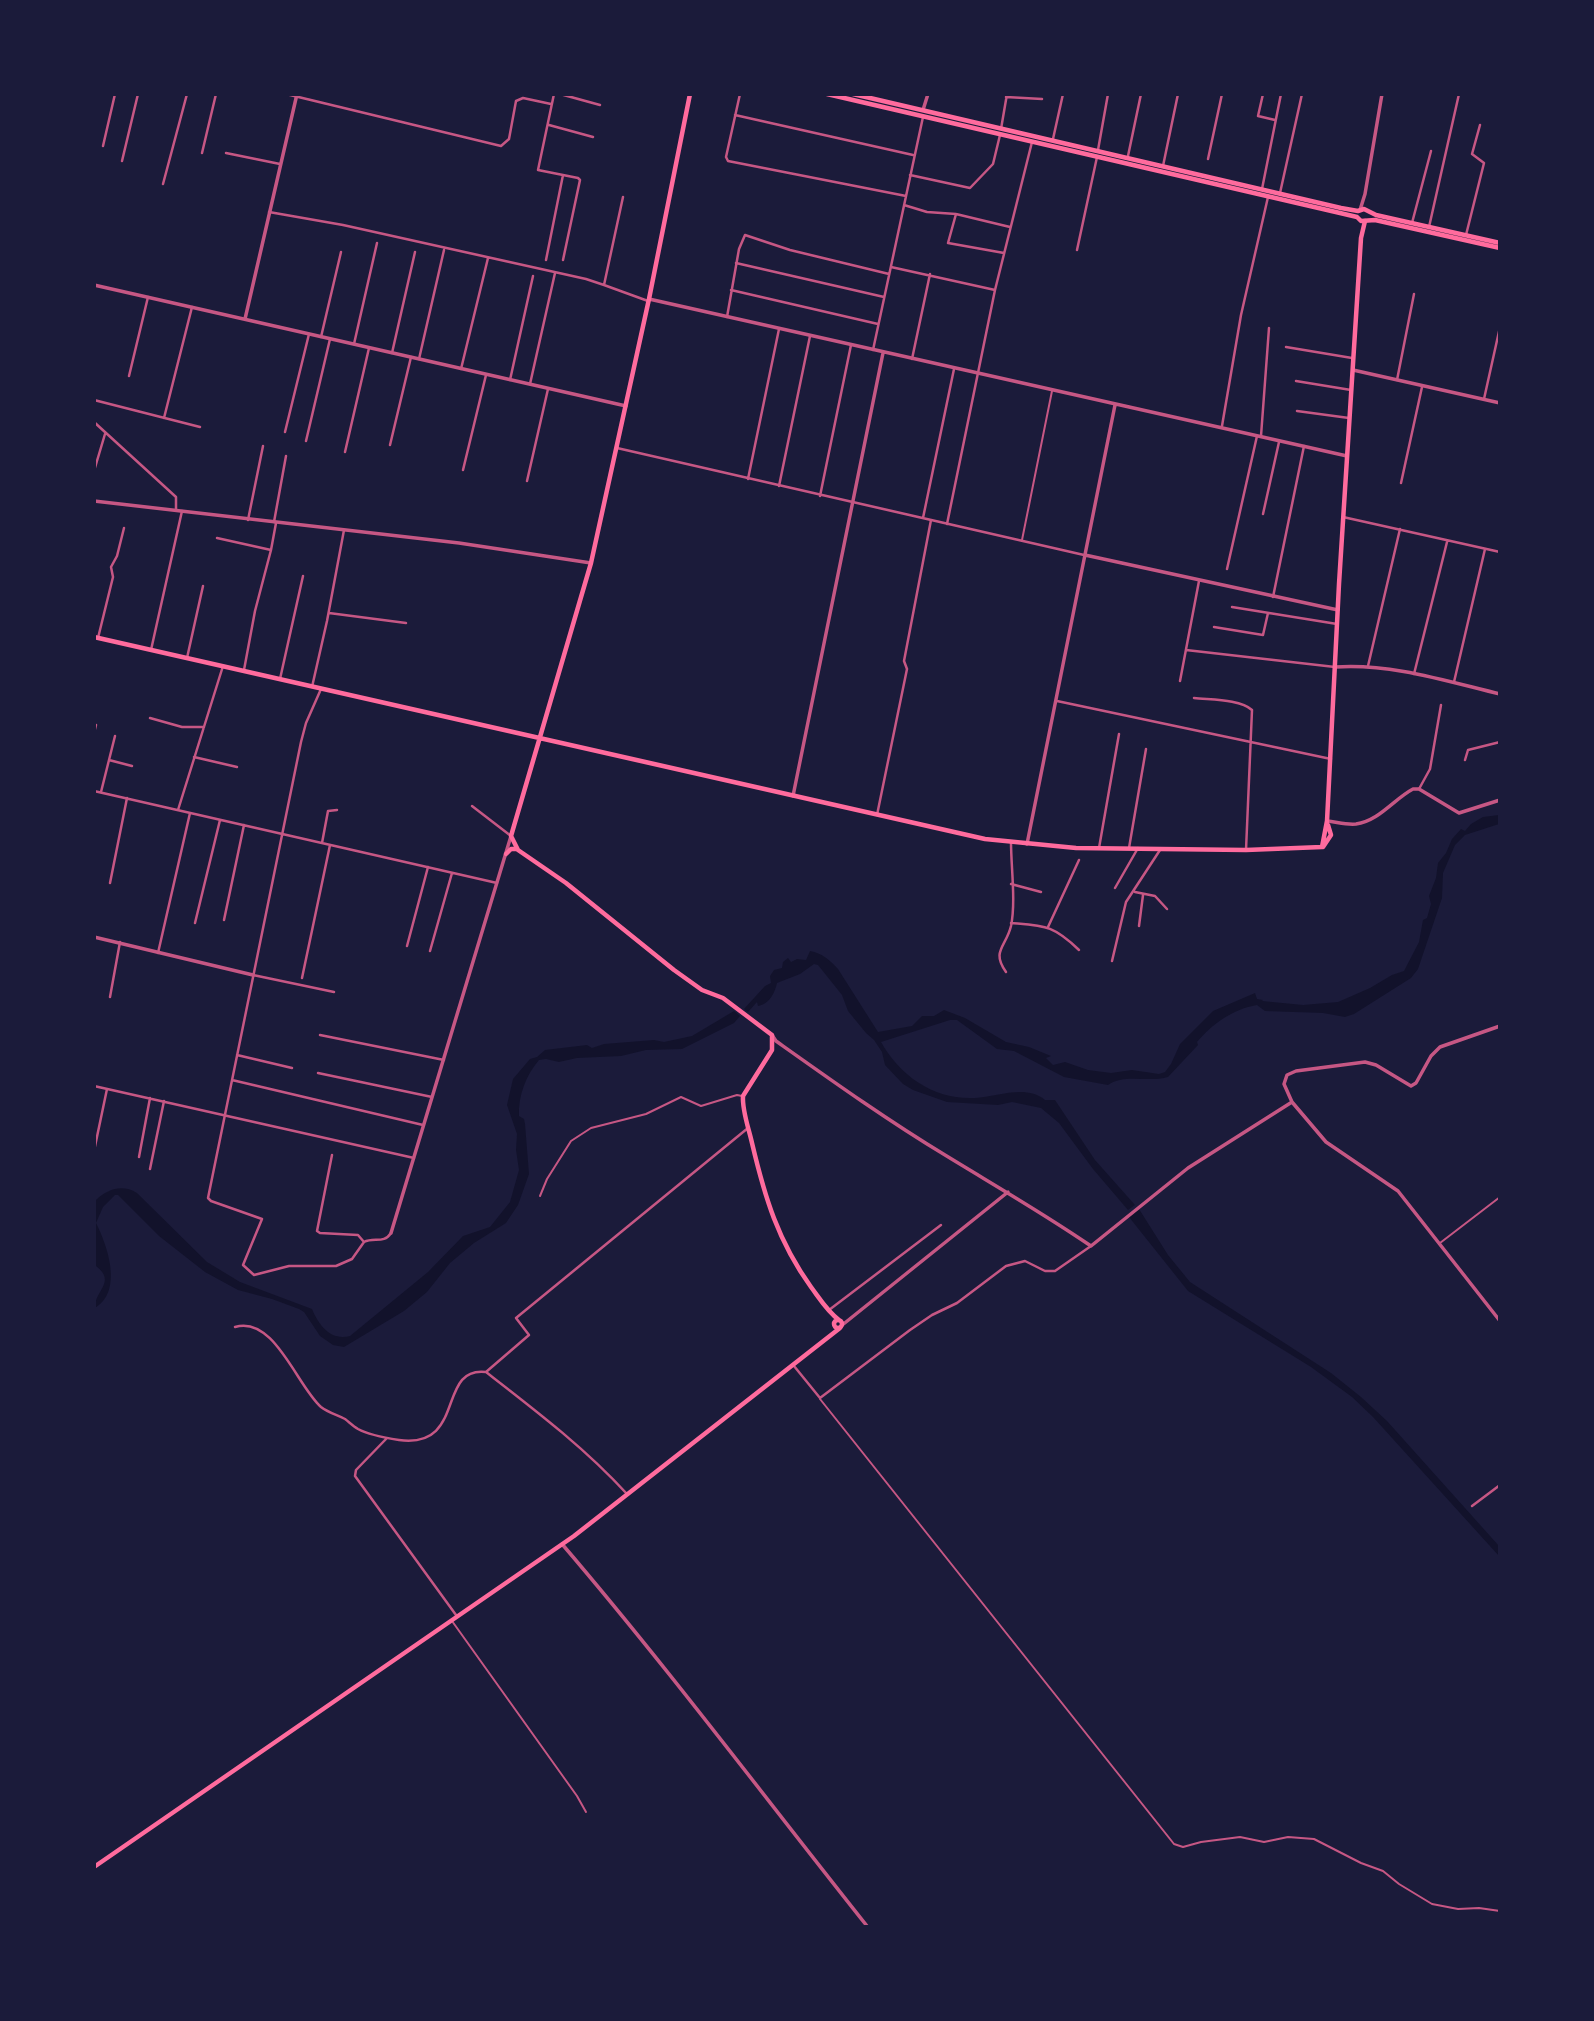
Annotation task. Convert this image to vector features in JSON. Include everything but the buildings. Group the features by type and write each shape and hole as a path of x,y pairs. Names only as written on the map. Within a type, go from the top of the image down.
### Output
{"main road":[{"path":"518,850 511,836 591,563 690,94"},
{"path":"827,94 923,113"},
{"path":"853,94 1032,142 1128,158 1358,214 1500,243"},
{"path":"1000,132 1052,141 1268,197 1358,214 1500,248"},
{"path":"96,637 951,832 1027,844 1099,848 1245,850 1322,847 1331,836 1327,822 1361,238 1358,214"},
{"path":"1361,238 1367,216"},
{"path":"94,1867 562,1544 825,1338 839,1323 782,1240 748,1128 743,1096 772,1050 770,1033 723,998 693,985 566,884 518,850 511,849 506,854"}],"street":[{"path":"103,146 115,94"},
{"path":"122,161 138,94"},
{"path":"163,184 187,94"},
{"path":"202,153 216,94"},
{"path":"286,94 501,146 509,139 516,101 523,98 551,104"},
{"path":"554,94 538,170 580,180 563,260"},
{"path":"560,94 600,105"},
{"path":"740,94 726,157 728,161 906,196"},
{"path":"873,350 928,94"},
{"path":"1052,141 1063,94"},
{"path":"1077,250 1108,94"},
{"path":"1128,158 1141,94"},
{"path":"1163,166 1178,94"},
{"path":"1208,159 1222,94"},
{"path":"1263,94 1258,116 1276,120"},
{"path":"1262,189 1281,94"},
{"path":"1280,193 1302,94"},
{"path":"1358,214 1365,194 1382,94"},
{"path":"1429,227 1459,94"},
{"path":"245,319 297,96"},
{"path":"910,175 970,188 993,164 1006,96 1042,99"},
{"path":"735,115 915,156"},
{"path":"548,125 593,137"},
{"path":"1466,235 1484,163 1472,153 1480,125"},
{"path":"947,524 995,290 1032,142"},
{"path":"1412,223 1431,151"},
{"path":"226,153 280,164"},
{"path":"546,260 564,175"},
{"path":"1365,194 1367,216"},
{"path":"1221,428 1241,315 1268,197"},
{"path":"604,285 623,198"},
{"path":"904,205 927,212 956,214 1010,227"},
{"path":"269,212 343,225 604,285 648,300 1347,456"},
{"path":"956,214 948,243 1004,253"},
{"path":"727,317 736,263 745,235 790,250 889,274"},
{"path":"354,344 377,243"},
{"path":"418,359 444,248"},
{"path":"321,337 341,252"},
{"path":"392,353 415,252"},
{"path":"461,369 488,258"},
{"path":"736,263 884,297"},
{"path":"891,267 995,290"},
{"path":"530,384 555,273"},
{"path":"912,359 930,274"},
{"path":"510,380 533,276"},
{"path":"95,286 626,406"},
{"path":"731,290 878,324"},
{"path":"1397,380 1414,294"},
{"path":"130,376 148,297"},
{"path":"164,418 192,307"},
{"path":"1484,400 1500,327"},
{"path":"1227,569 1259,436 1269,328"},
{"path":"748,478 779,329"},
{"path":"285,432 309,334"},
{"path":"779,486 810,336"},
{"path":"306,441 330,339"},
{"path":"820,496 851,345"},
{"path":"1286,346 1353,358"},
{"path":"345,452 369,348"},
{"path":"793,796 883,353"},
{"path":"390,445 411,357"},
{"path":"923,518 954,369"},
{"path":"1353,370 1500,403"},
{"path":"463,470 486,374"},
{"path":"1296,381 1352,390"},
{"path":"1401,483 1422,386"},
{"path":"527,481 548,388"},
{"path":"94,400 200,427"},
{"path":"1027,844 1115,405"},
{"path":"1297,411 1350,418"},
{"path":"94,422 176,497 176,510"},
{"path":"94,471 106,433"},
{"path":"1264,514 1279,440"},
{"path":"248,520 263,446"},
{"path":"1273,597 1304,446"},
{"path":"617,448 820,496 1338,610"},
{"path":"244,671 255,611 271,550 286,456"},
{"path":"94,501 518,551 591,563"},
{"path":"151,650 182,511"},
{"path":"1343,517 1500,552"},
{"path":"877,815 907,669 904,661 931,520"},
{"path":"96,637 113,577 111,567 124,528"},
{"path":"1368,667 1399,529"},
{"path":"312,687 344,530"},
{"path":"217,538 271,550"},
{"path":"1414,674 1447,540"},
{"path":"1454,682 1485,549"},
{"path":"280,679 303,576"},
{"path":"1180,681 1199,581"},
{"path":"187,658 203,586"},
{"path":"1231,607 1337,624"},
{"path":"329,613 406,623"},
{"path":"1214,627 1263,635 1268,613"},
{"path":"1186,650 1335,667 1368,667 1454,682 1500,694"},
{"path":"178,810 223,666"},
{"path":"321,689 306,723 208,1198 262,1219 243,1265 244,1269 257,1275 267,1270 289,1266 336,1266 352,1259 364,1242 382,1241 391,1233 511,836 472,806"},
{"path":"1194,698 1251,708 1245,850"},
{"path":"1055,701 1331,759"},
{"path":"1419,789 1430,769 1441,705"},
{"path":"150,718 182,727 204,727"},
{"path":"94,733 96,724"},
{"path":"1099,848 1119,734"},
{"path":"101,792 115,736"},
{"path":"1465,760 1468,750 1500,742"},
{"path":"1129,848 1146,749"},
{"path":"194,757 237,767"},
{"path":"109,760 132,766"},
{"path":"1327,822 1363,822 1378,815 1409,790 1419,789 1459,813 1500,800"},
{"path":"94,791 497,883"},
{"path":"110,883 127,799"},
{"path":"322,843 328,811 337,810"},
{"path":"158,953 190,813"},
{"path":"195,922 220,820"},
{"path":"224,920 244,825"},
{"path":"1006,972 998,960 998,955 1008,936 1011,923 1011,842"},
{"path":"302,978 330,845"},
{"path":"1115,888 1138,848"},
{"path":"1112,961 1126,902 1160,849"},
{"path":"1048,927 1079,860"},
{"path":"407,946 428,867"},
{"path":"430,951 452,873"},
{"path":"1011,884 1041,892"},
{"path":"1134,892 1158,898 1167,909"},
{"path":"1139,926 1143,894"},
{"path":"1011,923 1048,927 1079,950"},
{"path":"94,937 334,992"},
{"path":"110,997 120,942"},
{"path":"1500,1026 1440,1047 1431,1056 1416,1083 1411,1086 1376,1065 1365,1062 1296,1071 1287,1076 1284,1084 1292,1102 1326,1142 1398,1191 1500,1321"},
{"path":"770,1033 783,1045 944,1154 1091,1246"},
{"path":"320,1035 444,1060"},
{"path":"772,1050 783,1045"},
{"path":"237,1055 292,1068"},
{"path":"318,1073 432,1097"},
{"path":"232,1080 424,1125"},
{"path":"94,1086 414,1158"},
{"path":"94,1151 107,1089"},
{"path":"139,1157 150,1097"},
{"path":"150,1169 164,1101"},
{"path":"792,1363 820,1398 910,1330 957,1303 1006,1266 1025,1261 1045,1271 1055,1271 1205,1156 1292,1102"},
{"path":"235,1327 253,1327 268,1336 320,1407 359,1430 387,1438 411,1441 426,1439 440,1429 458,1386 476,1373 486,1372 529,1335 516,1318 748,1128"},
{"path":"332,1155 317,1231 358,1235 364,1242"},
{"path":"839,1323 1008,1192"},
{"path":"829,1311 941,1225"},
{"path":"486,1372 576,1444 627,1494"},
{"path":"387,1438 356,1470 355,1476 457,1616"},
{"path":"1472,1506 1500,1485"},
{"path":"562,1544 617,1608 867,1927"}],"lane":[{"path":"1021,541 1052,391"},
{"path":"540,1196 547,1179 571,1140 591,1128 646,1114 681,1097 701,1106 737,1095 743,1096"},
{"path":"1440,1243 1500,1197"},
{"path":"820,1398 1174,1844 1182,1847 1240,1837 1264,1842 1288,1837 1314,1839 1360,1863 1383,1871 1432,1904 1500,1911"},
{"path":"451,1620 586,1811"}],"shaded area":[{"path":"1499,815 1499,824 1465,835 1455,845 1443,873 1442,898 1418,969 1411,978 1354,1014 1345,1017 1323,1013 1265,1011 1257,1005 1248,1007 1231,1014 1209,1029 1168,1077 1129,1079 1108,1085 1064,1077 1014,1051 997,1049 957,1020 881,1042 908,1075 920,1084 946,1095 975,1098 1020,1092 1037,1095 1045,1100 1055,1100 1095,1160 1135,1205 1128,1210 1059,1123 1041,1108 1012,1102 998,1105 947,1102 903,1084 885,1065 882,1052 874,1040 848,1011 842,995 818,965 814,964 800,974 777,983 766,1003 758,1006 757,1002 748,1012 744,1009 771,983 770,976 774,970 782,968 783,962 788,958 791,962 797,959 806,960 810,951 826,957 838,969 878,1032 912,1026 922,1016 934,1016 944,1010 965,1018 1006,1042 1051,1056 1046,1058 1053,1065 1065,1062 1088,1070 1111,1073 1132,1070 1159,1074 1165,1072 1171,1064 1180,1044 1213,1011 1255,993 1257,999 1262,1001 1303,1005 1338,1002 1404,971 1419,942 1423,920 1427,918 1431,904 1429,896 1438,863 1452,839 1461,829 1465,831 1483,817"},
{"path":"734,1011 740,1016 734,1023 682,1049 646,1050 621,1056 577,1058 559,1062 539,1060 524,1086 519,1108 519,1116 524,1119 525,1124 529,1174 518,1205 506,1223 474,1243 450,1263 427,1292 404,1311 344,1347 333,1345 320,1336 304,1312 299,1309 238,1290 205,1272 159,1236 118,1195 103,1207 96,1223 96,1200 115,1189 131,1190 207,1262 240,1282 312,1309 318,1321 331,1334 350,1336 428,1272 463,1236 490,1227 510,1202 519,1170 517,1134 507,1105 513,1079 530,1059 545,1050 587,1045 592,1048 604,1044 654,1040 664,1042 692,1036"},
{"path":"1139,1209 1168,1255 1190,1282 1331,1373 1387,1421 1499,1546 1499,1556 1352,1397 1311,1367 1188,1291 1129,1217"},
{"path":"96,1223 105,1244 111,1280 104,1300 95,1308 105,1282 105,1277 96,1266"}]}
